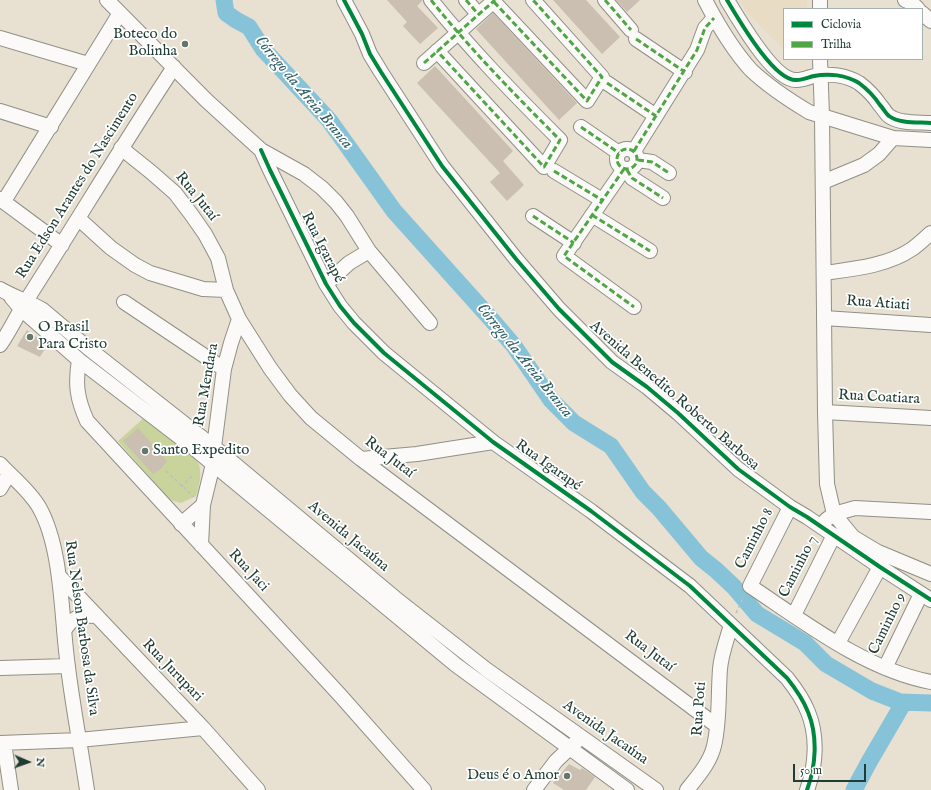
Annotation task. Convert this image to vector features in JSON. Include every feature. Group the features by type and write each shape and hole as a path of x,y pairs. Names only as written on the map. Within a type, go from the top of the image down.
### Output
{"street":[{"name":"Rua Igarapé","path":"107,0 206,100 261,150 304,174 322,188 347,216 369,251 430,324"},
{"name":"Avenida Benedito Roberto Barbosa","path":"344,0 374,60 442,166 516,259 559,309 612,362 678,413 738,469 790,507 819,524 926,597"},
{"path":"431,0 457,32 509,90 560,140 544,167 437,51"},
{"path":"466,0 478,14"},
{"path":"424,63 457,32 494,1 587,101 602,77 533,0"},
{"path":"605,0 633,35 684,72"},
{"path":"705,0 714,18 730,43 752,70 809,112 893,138 931,140"},
{"path":"727,0 764,57 790,80 820,75 834,75 847,78 858,83 872,94 888,116 902,121 931,123"},
{"path":"62,245 2,200 51,127 120,13"},
{"path":"923,13 931,21"},
{"path":"634,307 564,256 592,214 626,169 633,168 636,156 656,116 697,50 705,28 714,18"},
{"path":"0,38 88,64"},
{"path":"752,70 764,57"},
{"path":"820,60 827,484 834,514 853,537 878,552 931,574"},
{"name":"Rua Edson Arantes do Nascimento","path":"0,345 23,305 79,219 121,148 174,67"},
{"path":"607,83 656,116"},
{"path":"0,111 51,127"},
{"path":"581,127 619,153"},
{"path":"823,182 864,166 893,138"},
{"name":"Rua Jutaí","path":"121,148 175,193 192,214 218,258 226,290 239,320 270,368 290,395 311,418 361,459 717,726"},
{"name":"Rua Igarapé","path":"261,150 326,284 340,306 354,323 384,353 494,442 690,586 787,678 800,695 809,712 814,738 814,760 807,790"},
{"path":"663,198 632,178 626,169 621,167 617,161 619,153 624,150 631,150 636,156 652,162 669,173"},
{"path":"554,171 602,200"},
{"path":"592,214 650,251"},
{"path":"533,216 574,243"},
{"path":"79,219 111,248 135,265 150,273 203,289 226,290"},
{"path":"824,273 868,266 894,258 912,249 931,233"},
{"path":"326,284 349,263 369,251"},
{"path":"5,292 23,305"},
{"path":"124,302 224,369"},
{"name":"Avenida Jacaúna","path":"23,305 79,360 213,464 456,666 627,790"},
{"name":"Avenida Jacaúna","path":"23,305 43,310 88,348 214,447 395,598 487,670 656,790"},
{"name":"Rua Atiati","path":"824,318 931,325"},
{"name":"Rua Mendara","path":"201,545 203,505 213,464 224,369 239,320"},
{"name":"Rua Jaci","path":"79,360 77,387 80,405 87,421 339,694 424,790"},
{"name":"Rua Coatiara","path":"825,412 931,418"},
{"path":"361,459 417,454 494,442"},
{"path":"0,489 4,469"},
{"name":"Rua Nelson Barbosa da Silva","path":"4,469 30,494 39,507 52,539 59,576 68,666 87,790"},
{"path":"181,524 203,505"},
{"name":"Caminho 8","path":"748,590 790,507"},
{"path":"819,524 834,514 855,508 931,512"},
{"name":"Caminho 7","path":"794,615 834,535"},
{"path":"838,644 880,567"},
{"name":"Rua Jurupari","path":"59,576 203,728 258,790"},
{"path":"748,590 794,615 838,644 885,668 912,678 931,682"},
{"name":"Caminho 9","path":"885,668 926,597"},
{"path":"64,631 70,622 77,617 85,615 97,616"},
{"name":"Rua Poti","path":"687,790 700,774 714,747 717,726 720,668 731,625"},
{"path":"0,668 68,666"},
{"path":"11,790 2,743 79,740 203,728"},
{"path":"534,790 556,761 568,748 582,737"}],"path":[{"path":"166,471 181,487 203,505"},
{"path":"181,487 192,476"},
{"path":"739,605 748,590"}],"shaded area":[{"path":"739,0 807,0 807,8 783,8 783,49 745,10"}],"green space":[{"path":"146,416 176,439 196,459 199,465 200,477 196,496 181,503 170,500 118,441"}],"building":[{"path":"387,0 423,0 417,6 438,28 420,44 403,26 407,22"},
{"path":"553,0 586,0 620,37 602,54"},
{"path":"616,0 640,0 627,12"},
{"path":"493,13 577,103 559,120 476,29"},
{"path":"435,66 513,151 503,161 524,185 507,201 490,182 500,173 417,83"},
{"name":"O Brasil Para Cristo","path":"27,330 47,345 40,357 17,346"},
{"name":"Santo Expedito","path":"138,428 167,461 161,469 153,474 123,441"},
{"path":"569,764 580,770 582,768 595,777 586,790 564,790 553,783"}],"waterway":[{"name":"Córrego da Areia Branca","path":"224,0 226,13 249,27 263,49 329,120 394,211 514,346 551,400 574,423 611,446 643,492 659,508 701,558 734,587 757,614 805,643 826,664 872,691 900,702 931,703"},
{"path":"854,790 904,702"}],"marked path":[{"path":"431,0 494,72 560,140 544,167 437,51"},
{"path":"466,0 478,14"},
{"path":"424,63 495,0"},
{"path":"494,2 587,101 602,77 533,0"},
{"path":"605,0 631,30"},
{"path":"634,151 697,50 705,28 714,18"},
{"path":"636,39 685,72"},
{"path":"607,83 656,116"},
{"path":"581,127 619,153"},
{"path":"627,149 634,152 637,159 634,166 627,169 620,166 617,159 620,152 627,149"},
{"path":"638,160 652,162 669,173"},
{"path":"624,169 564,256 634,307"},
{"path":"627,170 632,178 663,198"},
{"path":"554,171 602,200"},
{"path":"592,215 650,251"},
{"path":"533,216 574,243"}],"cycle path":[{"path":"344,0 362,34 370,54 442,166 516,259 559,309 612,362 647,387 678,413 738,469 790,507 931,600"},
{"path":"727,0 758,48 778,71 788,78 799,80 814,76 826,75 837,75 849,78 865,88 893,119 909,122 931,123"},
{"path":"261,150 326,284 340,306 354,323 384,353 493,442 591,511 690,586 787,678 804,703 813,731 815,751 814,761 807,790"}],"place":[{"name":"Boteco do Bolinha","path":"185,44"},
{"name":"O Brasil Para Cristo","path":"30,337"},
{"name":"Santo Expedito","path":"145,451"},
{"name":"Deus é o Amor","path":"567,776"}]}
